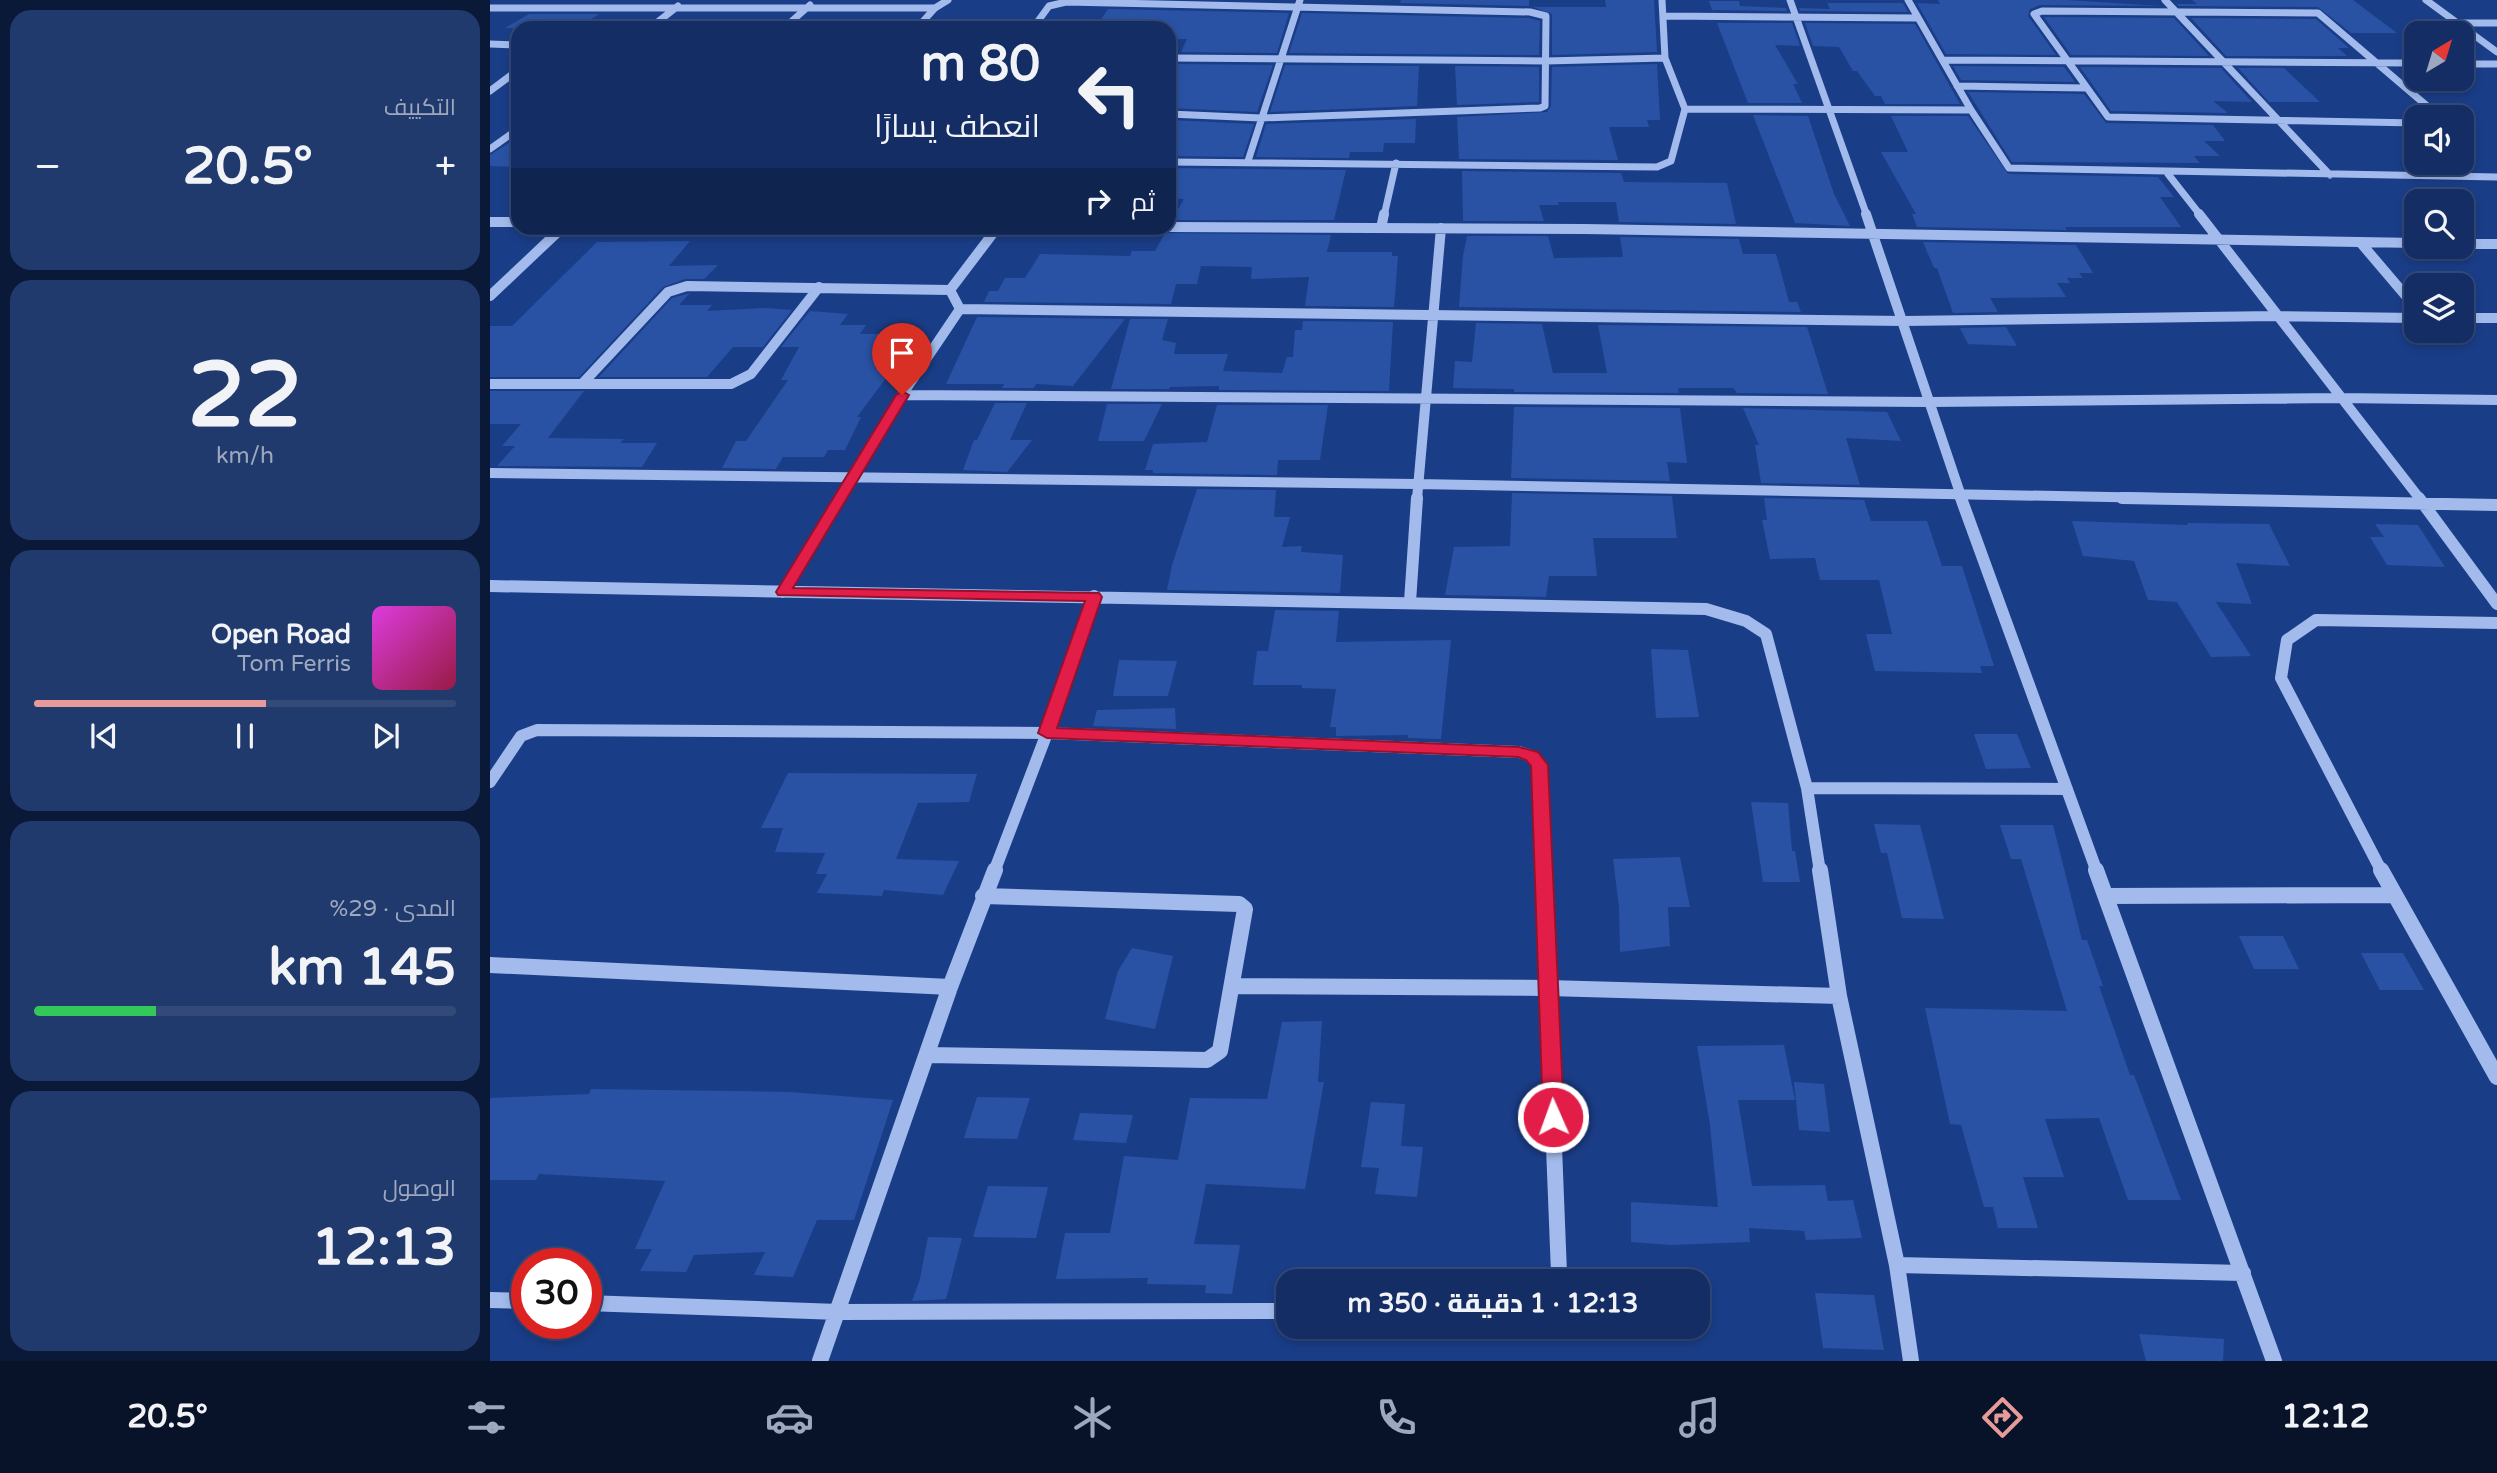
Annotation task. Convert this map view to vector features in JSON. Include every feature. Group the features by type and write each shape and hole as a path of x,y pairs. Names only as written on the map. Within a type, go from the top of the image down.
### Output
{"street":[{"path":"542,9 555,0"},
{"path":"792,21 814,0"},
{"path":"923,21 935,8 948,0"},
{"path":"1176,162 1657,167 1671,161 1685,108 1665,58 1662,0"},
{"path":"1790,0 1904,321 1960,494 2274,1361"},
{"path":"1908,0 1971,110 2008,167 2016,170 2496,179"},
{"path":"2165,0 2277,122 2330,175"},
{"path":"2426,0 2454,21"},
{"path":"1038,21 1049,6 1066,2 1299,3 1536,13 1546,16 1545,106 1534,109 1261,118 1176,114"},
{"path":"1248,161 1299,3"},
{"path":"659,21 679,6"},
{"path":"490,8 935,8"},
{"path":"2404,123 2120,120 2108,117 2034,14 2174,10 2318,13 2426,105"},
{"path":"1662,16 1917,18"},
{"path":"2474,23 2497,23"},
{"path":"2474,35 2497,52"},
{"path":"490,44 511,45"},
{"path":"1176,58 1546,61 1665,58"},
{"path":"1943,60 2404,63"},
{"path":"2474,64 2497,64"},
{"path":"490,91 511,75"},
{"path":"490,78 511,78"},
{"path":"1957,86 2087,88"},
{"path":"1685,108 1971,110"},
{"path":"490,149 511,134"},
{"path":"1381,228 1396,163"},
{"path":"2168,174 2424,504 2497,604"},
{"path":"490,222 511,222"},
{"path":"1176,227 1441,228 2404,243"},
{"path":"1410,602 1424,399 1441,228"},
{"path":"490,296 555,235"},
{"path":"950,290 992,235"},
{"path":"2360,242 2404,294"},
{"path":"2474,244 2497,244"},
{"path":"582,384 668,292 687,285 950,290"},
{"path":"490,384 731,384 744,380 751,374 818,287"},
{"path":"950,290 960,309"},
{"path":"960,309 1904,321 2277,316 2404,318"},
{"path":"783,592 902,395 960,309"},
{"path":"2474,318 2497,318"},
{"path":"902,395 1929,402 2341,398 2497,400"},
{"path":"490,473 1417,484 2497,505"},
{"path":"490,586 1706,609 1746,621 1766,634 1807,788 1839,996 1897,1265 1911,1361"},
{"path":"820,1361 950,987 1047,733 1094,597"},
{"path":"2497,623 2316,620 2287,640 2281,678 2395,895 2497,1077"},
{"path":"490,782 521,736 537,730 1047,733 1519,752 1532,756 1539,765 1559,1269"},
{"path":"1807,788 2067,789"},
{"path":"2106,896 2395,895"},
{"path":"928,1055 1207,1060 1220,1051 1245,909 1239,904 983,896"},
{"path":"490,965 950,987"},
{"path":"1233,986 1548,988 1839,996"},
{"path":"1897,1265 2243,1273"},
{"path":"490,1300 511,1301"},
{"path":"602,1304 838,1312 1276,1311"}],"building":[{"path":"1401,0 1529,0 1529,6 1400,3"},
{"path":"1605,0 1654,0 1657,52 1552,55 1552,14 1533,7 1606,7"},
{"path":"1938,0 2066,0 2162,6 2040,5 2030,9 2028,16 2056,55 1946,54 1917,3 1940,4"},
{"path":"2192,0 2353,0 2397,33 2351,33 2318,7 2177,4 2197,4"},
{"path":"1709,1 1739,1 1740,6 1786,8 1787,11 1712,10"},
{"path":"1827,3 1903,3 1908,12 1800,11 1799,8 1830,9"},
{"path":"1108,9 1289,13 1277,53 1181,52 1187,39 1176,39 1176,21 1100,21"},
{"path":"1302,13 1529,18 1540,21 1539,55 1289,53"},
{"path":"529,14 599,14 588,21 517,21"},
{"path":"2044,17 2174,18 2209,56 2071,55"},
{"path":"2191,18 2316,19 2349,48 2338,48 2347,56 2226,56"},
{"path":"1717,23 1792,23 1800,46 1775,45 1798,84 1793,84 1802,103 1748,103"},
{"path":"1805,23 1915,24 1960,104 1885,104 1881,96 1875,96 1857,71 1853,71 1839,47 1813,46"},
{"path":"1176,64 1273,65 1257,112 1176,108"},
{"path":"1657,64 1660,120 1647,120 1649,127 1609,127 1618,160 1459,159 1457,117 1547,112 1551,106 1552,67"},
{"path":"1285,65 1419,66 1417,106 1270,112"},
{"path":"1455,66 1539,67 1539,102 1457,105"},
{"path":"1953,66 2064,67 2075,82 1961,80"},
{"path":"2080,67 2221,68 2252,102 2213,101 2228,113 2111,111"},
{"path":"2238,68 2284,68 2320,102 2269,102"},
{"path":"1968,92 2084,94 2106,123 2213,125 2225,141 2204,141 2220,156 2194,156 2200,163 2012,162"},
{"path":"1753,115 1808,116 1834,194 1850,226 1795,223"},
{"path":"1891,116 1968,116 2008,174 2158,177 2174,197 2160,197 2181,227 2065,227 2067,230 1917,227 1912,214 1916,214 1881,152 1908,152"},
{"path":"1416,119 1415,143 1384,143 1383,152 1350,152 1349,158 1256,157 1266,124"},
{"path":"1176,120 1254,124 1243,157 1176,156"},
{"path":"511,142 511,167 490,166 490,155"},
{"path":"1176,168 1346,170 1334,220 1176,220 1176,213 1184,199 1176,198"},
{"path":"1462,171 1621,173 1624,182 1727,183 1736,224 1619,222 1616,202 1558,202 1559,205 1539,205 1544,221 1463,221"},
{"path":"1176,233 1331,235 1327,252 1392,252 1392,256 1398,256 1394,307 1305,306 1309,277 1251,279 1252,267 1201,266 1197,284 1176,284 1171,304 984,302 989,291 998,291 1005,278 1025,278 1040,254 1130,256 1132,251 1155,251 1164,235"},
{"path":"1467,236 1548,236 1554,258 1623,257 1620,237 1739,239 1743,254 1776,254 1789,302 1797,302 1801,312 1459,307"},
{"path":"690,241 669,266 718,265 704,279 685,279 663,287 579,377 490,377 490,326 512,326 597,242"},
{"path":"1923,242 2076,245 2093,273 2079,273 2083,278 2067,278 2070,283 2057,283 2066,297 1990,298 1998,312 1953,313 1937,268 1934,268"},
{"path":"690,293 679,305 712,305 707,311 765,308 792,310 763,347 733,347 707,377 599,377 672,298"},
{"path":"810,311 848,314 840,325 866,325 860,334 902,334 900,338 916,338 857,417 861,417 845,450 828,450 824,457 783,457 776,469 722,468 736,441 746,441 788,380 781,380 799,347 781,347"},
{"path":"977,317 1125,319 1073,386 1036,384 1034,388 1002,388 1004,384 946,384"},
{"path":"1130,319 1168,319 1162,340 1176,343 1174,354 1228,354 1223,371 1282,373 1287,357 1293,357 1295,330 1302,330 1303,321 1393,322 1389,391 1219,390 1219,386 1111,389"},
{"path":"1476,323 1542,324 1553,373 1607,373 1598,325 1807,327 1828,394 1737,393 1733,388 1678,388 1679,393 1514,392 1514,389 1453,388 1455,361 1472,362"},
{"path":"2006,327 2017,346 1968,344 1960,328"},
{"path":"490,391 584,391 548,438 624,439 620,443 657,443 642,467 497,466 515,446 502,446 521,424 490,424"},
{"path":"995,403 1027,403 1010,440 1032,440 1007,472 963,470 974,440 977,440"},
{"path":"1107,404 1162,404 1144,441 1098,441"},
{"path":"1217,405 1328,405 1320,460 1278,460 1277,475 1153,473 1153,470 1145,470 1153,444 1207,442"},
{"path":"1514,407 1680,408 1687,463 1667,462 1670,481 1511,478"},
{"path":"1743,408 1887,412 1901,441 1846,438 1860,485 1761,483 1755,445 1759,445"},
{"path":"1197,489 1276,490 1274,517 1290,517 1282,547 1302,546 1301,552 1343,555 1340,593 1167,590 1172,565"},
{"path":"1512,493 1672,496 1677,538 1593,538 1597,576 1549,576 1546,597 1445,595 1454,547 1510,546"},
{"path":"1764,498 1864,500 1871,521 1927,521 1942,566 1962,566 1994,666 1980,666 1982,673 1875,671 1866,634 1892,634 1879,580 1820,580 1815,558 1770,559 1762,520 1767,520"},
{"path":"2072,521 2188,525 2187,523 2269,524 2290,566 2236,563 2252,604 2216,602 2251,656 2211,657 2177,602 2148,600 2134,561 2083,556"},
{"path":"2375,524 2418,525 2445,567 2387,565 2370,537 2384,537"},
{"path":"1275,610 1339,611 1336,642 1451,640 1441,739 1408,738 1408,735 1336,736 1336,727 1330,727 1336,689 1302,688 1302,685 1253,685 1257,651 1268,651"},
{"path":"1651,649 1688,650 1699,717 1656,718"},
{"path":"1119,660 1177,661 1168,696 1113,696"},
{"path":"1175,708 1176,729 1093,726 1097,710"},
{"path":"1974,734 2017,734 2031,768 1986,769"},
{"path":"788,773 977,774 969,802 918,803 896,859 959,861 943,895 884,890 882,896 817,893 827,874 816,874 825,853 775,852 783,828 761,828"},
{"path":"1751,802 1788,803 1792,851 1795,851 1800,882 1763,882"},
{"path":"1874,824 1920,825 1944,919 1902,918 1887,853 1881,853"},
{"path":"2000,825 2053,825 2082,940 2087,940 2103,986 2099,986 2130,1075 2134,1075 2181,1200 2128,1200 2099,1118 2045,1119 2064,1177 2023,1177 2038,1228 1998,1228 1993,1207 1984,1207 1961,1125 1950,1124 1925,1008 2067,1011 2021,859 2011,859"},
{"path":"1680,857 1690,907 1668,907 1670,946 1620,952 1619,907 1613,859"},
{"path":"2239,936 2283,936 2299,969 2254,969"},
{"path":"1132,948 1173,956 1155,1029 1105,1019 1118,971"},
{"path":"2361,953 2403,953 2424,990 2380,990"},
{"path":"1322,1021 1318,1082 1324,1082 1305,1189 1206,1184 1194,1244 1240,1245 1232,1294 1205,1293 1206,1285 1147,1284 1148,1278 1056,1279 1065,1233 1110,1233 1124,1156 1178,1160 1190,1098 1267,1099 1282,1022"},
{"path":"1784,1045 1795,1100 1738,1100 1752,1186 1825,1185 1828,1201 1853,1200 1862,1238 1806,1240 1804,1231 1749,1228 1750,1242 1671,1245 1631,1242 1631,1202 1718,1207 1710,1125 1697,1046"},
{"path":"1794,1082 1824,1084 1830,1132 1799,1130"},
{"path":"591,1089 789,1092 893,1100 854,1220 817,1220 793,1277 754,1275 765,1252 694,1255 686,1272 640,1271 652,1249 635,1249 665,1181 539,1174 536,1180 490,1180 490,1098 589,1094"},
{"path":"977,1097 1030,1098 1017,1139 964,1138"},
{"path":"1371,1102 1405,1104 1401,1146 1423,1147 1417,1197 1375,1194 1379,1168 1361,1167"},
{"path":"1080,1113 1133,1115 1126,1143 1073,1140"},
{"path":"988,1186 1048,1187 1036,1238 973,1237"},
{"path":"928,1237 962,1238 946,1299 912,1301 920,1279"},
{"path":"1815,1293 1874,1295 1884,1350 1823,1348"},
{"path":"2139,1334 2224,1339 2223,1361 2146,1361"}],"route":[{"path":"902,395 783,592 1094,597 1047,733 1519,752 1532,756 1539,765 1553,1117"}]}
